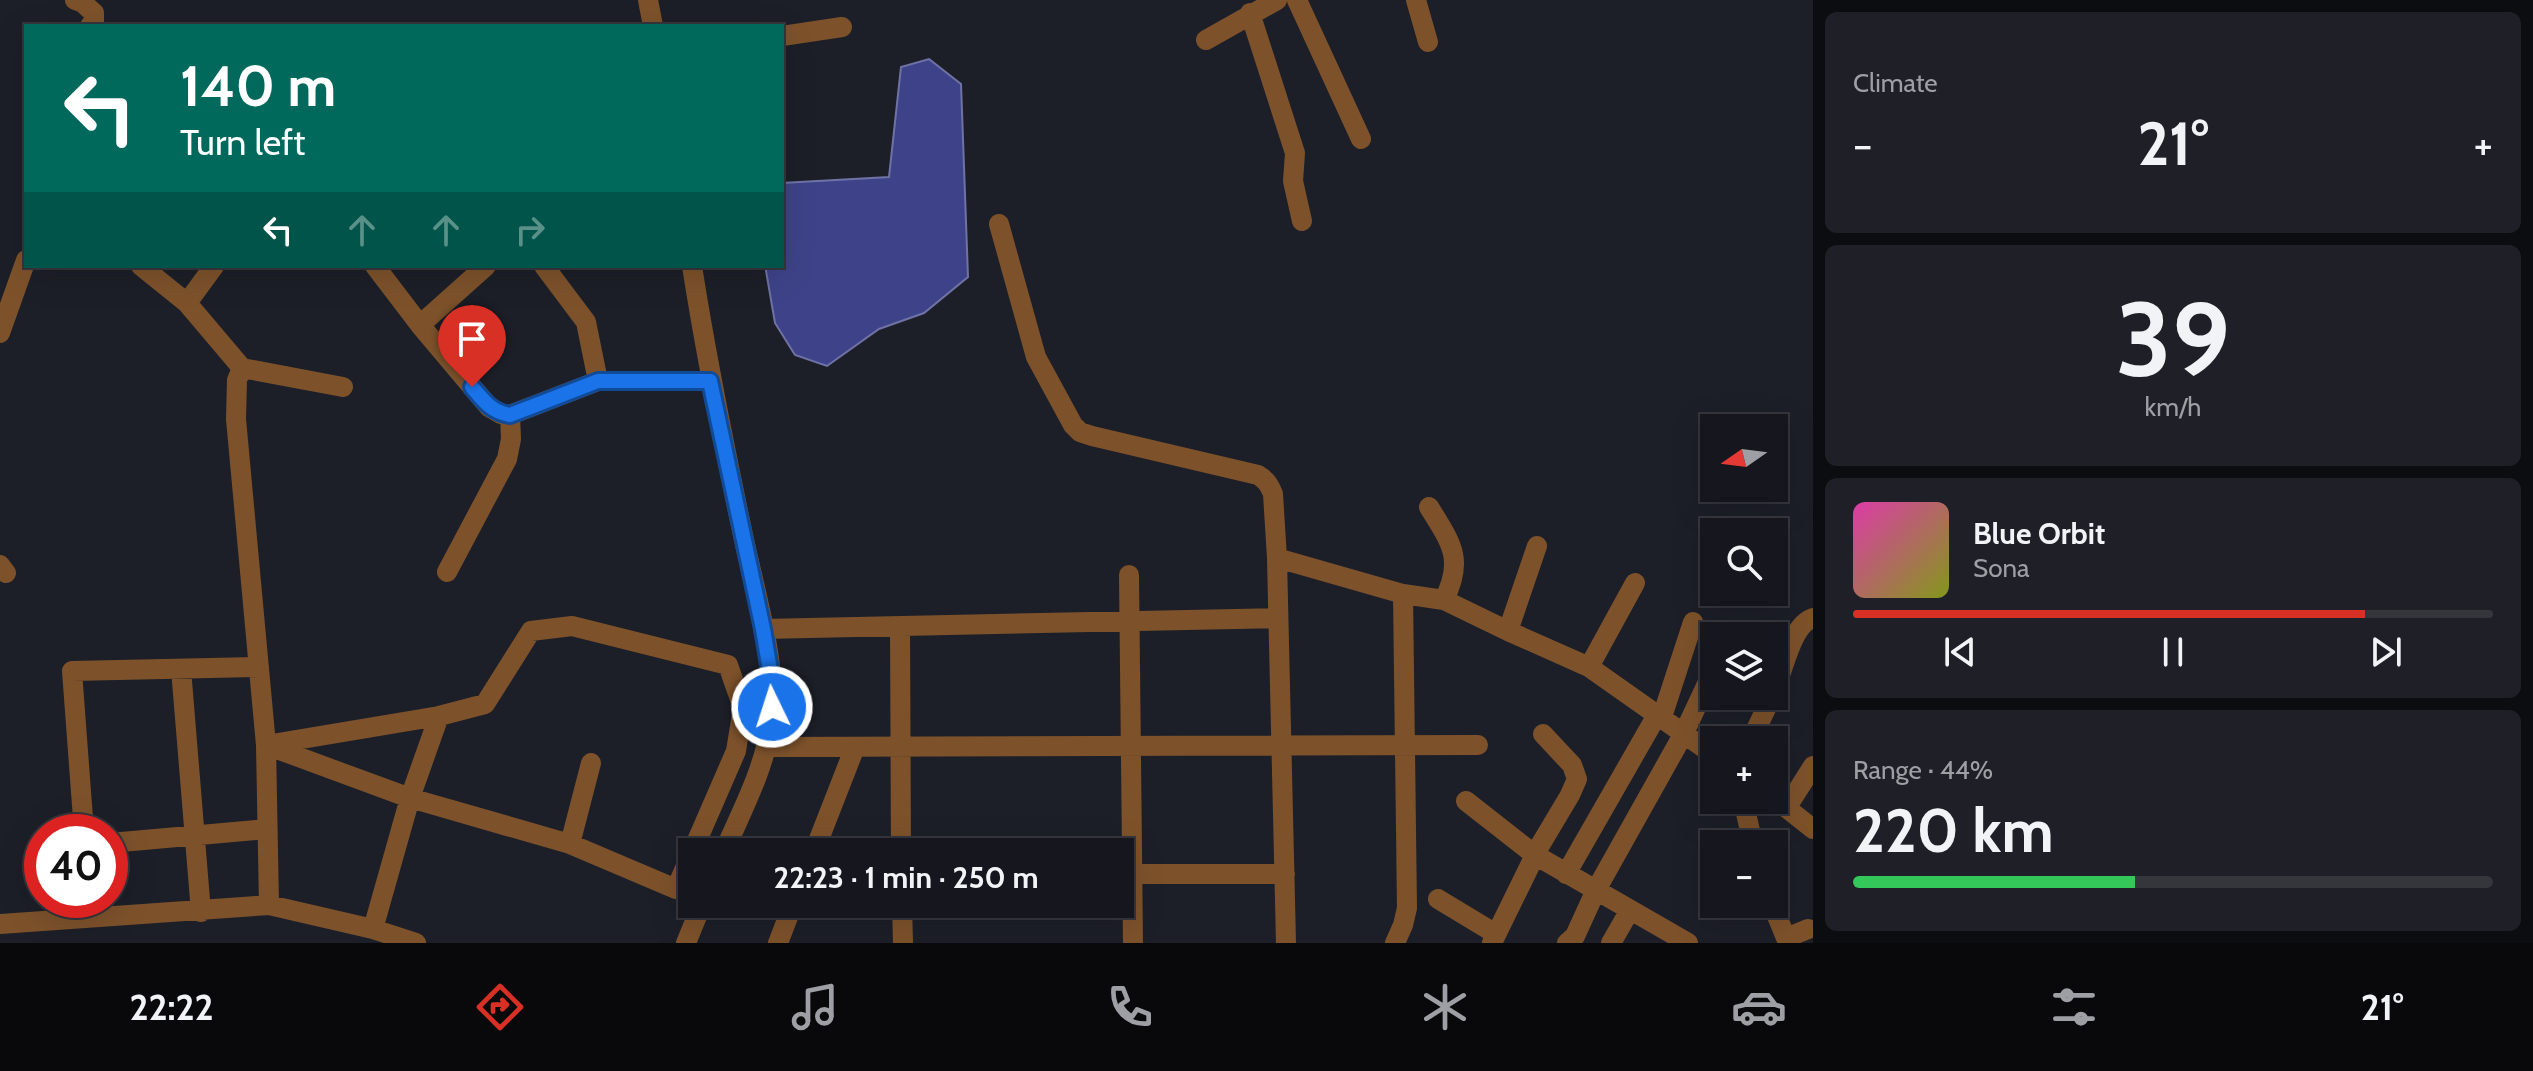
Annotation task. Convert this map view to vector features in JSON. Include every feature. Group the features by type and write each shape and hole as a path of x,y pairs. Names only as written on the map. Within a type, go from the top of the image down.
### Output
{"street":[{"path":"75,0 94,13 92,24"},
{"path":"648,0 653,24"},
{"path":"1206,40 1277,0"},
{"path":"1297,0 1361,139"},
{"path":"1416,0 1428,42"},
{"path":"1250,13 1295,153 1293,181 1302,221"},
{"path":"784,36 842,27"},
{"path":"999,224 1036,357 1073,425 1080,432 1264,478 1273,494 1286,943"},
{"path":"0,333 24,266"},
{"path":"143,268 187,303 242,368 343,387"},
{"path":"187,303 213,268"},
{"path":"377,268 489,407 501,414 510,415 598,381 710,381"},
{"path":"420,325 484,268"},
{"path":"546,268 586,322 598,381"},
{"path":"692,268 710,381 773,688 765,756 730,838"},
{"path":"242,368 237,380 236,419 266,745 269,905"},
{"path":"447,572 507,459 511,439 510,415"},
{"path":"1429,507 1454,548 1453,581 1444,600"},
{"path":"1508,631 1537,546"},
{"path":"1277,558 1403,594 1444,600 1589,667 1700,745"},
{"path":"1127,838 1131,746 1129,575"},
{"path":"1589,667 1635,583"},
{"path":"1395,943 1407,908 1403,594"},
{"path":"763,629 1278,618"},
{"path":"1788,654 1803,621 1813,618"},
{"path":"1566,874 1660,716 1693,622"},
{"path":"572,626 728,665 743,708 736,751 676,889 570,844 410,798 266,745 439,716 485,704 531,631 572,626"},
{"path":"900,626 901,838"},
{"path":"83,814 72,671 259,667"},
{"path":"181,669 201,912"},
{"path":"1567,943 1575,936 1596,890 1700,699"},
{"path":"373,929 410,798 439,716"},
{"path":"1438,899 1494,939 1577,779 1572,765 1543,734"},
{"path":"766,747 1478,745"},
{"path":"819,838 855,747"},
{"path":"570,844 591,763"},
{"path":"1788,795 1813,766"},
{"path":"1466,801 1535,855 1688,943"},
{"path":"1788,809 1813,829"},
{"path":"128,842 267,829"},
{"path":"1134,874 1285,874"},
{"path":"128,910 201,912 269,905 373,929 416,943"},
{"path":"1611,943 1630,910"},
{"path":"0,924 36,918"},
{"path":"686,943 696,918"},
{"path":"778,943 788,918"},
{"path":"902,918 903,943"},
{"path":"1130,918 1133,943"},
{"path":"1778,918 1786,938 1807,931"}],"shaded area":[{"path":"929,59 961,84 968,277 924,313 879,329 827,366 795,355 775,323 766,268 784,268 784,183 889,177 901,67"}],"route":[{"path":"472,387 489,407 510,415 598,381 710,381 763,629 773,688 772,707"}]}
